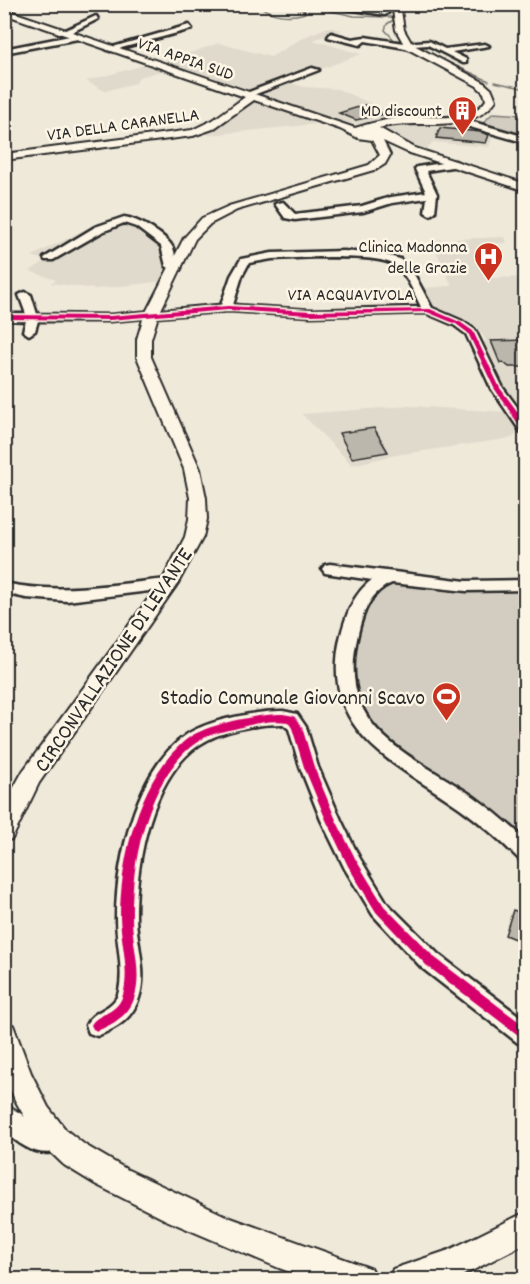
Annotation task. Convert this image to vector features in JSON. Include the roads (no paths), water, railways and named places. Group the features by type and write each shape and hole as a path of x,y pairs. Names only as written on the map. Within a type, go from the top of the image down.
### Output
{"main road":[{"path":"372,135 389,123 470,116 484,110 491,100 489,92 469,77 409,46 400,29 396,8"},
{"name":"VIA APPIA SUD","path":"4,11 75,38 267,103 372,135"},
{"name":"VIA DELLA CARANELLA","path":"4,157 190,134 214,126 237,105 244,95"},
{"path":"237,105 267,103"},
{"path":"372,135 394,140 407,148"},
{"path":"372,135 395,146 525,188"},
{"name":"CIRCONVALLAZIONE DI LEVANTE","path":"4,832 17,802 35,771 168,584 193,541 198,525 199,502 192,469 144,357 144,339 151,316 191,235 210,218 233,208 363,171 383,160 372,135"},
{"path":"4,1034 35,1110 57,1140 99,1170 188,1215 272,1250 361,1280"},
{"path":"404,1280 454,1264 521,1234"}],"street":[{"path":"359,4 385,13"},
{"path":"342,6 385,13 396,8"},
{"path":"63,33 96,18"},
{"path":"110,49 189,27"},
{"path":"331,34 361,44 409,46 428,42 463,61"},
{"path":"4,51 75,38"},
{"path":"351,41 360,38 373,44"},
{"path":"443,51 485,46"},
{"path":"244,95 315,70"},
{"path":"452,119 525,140"},
{"path":"430,213 434,201 419,169 455,164"},
{"path":"280,204 289,215 295,217 365,208 388,201 432,194"},
{"path":"49,258 123,220 141,226 166,243 170,249 170,264 176,268"},
{"path":"226,308 240,268 249,259 352,254 386,257 397,261 403,267 428,310"},
{"path":"25,295 33,318 29,331"},
{"name":"VIA ACQUAVIVOLA","path":"4,317 98,319 226,308 327,313 428,310 458,322 471,332 497,388 525,429"},
{"path":"330,569 392,579 477,586 525,585"},
{"path":"392,579 375,584 368,590 352,627 347,651 346,676 352,708 364,725 391,753 476,810 525,853"},
{"path":"4,588 34,596 61,597 168,584"},
{"path":"97,1025 121,1011 129,994 131,973 126,910 130,866 142,819 164,771 183,747 200,736 234,726 280,717 291,719 297,727 307,761 331,820 364,883 386,916 430,961 525,1035"},
{"path":"4,1116 34,1141 44,1143 57,1140"}],"waterway":[{"path":"258,4 268,11 286,16 305,13 304,10 290,7 304,5 354,16 391,17 395,19 387,24 385,30 398,44"},
{"path":"428,53 489,81"},
{"path":"495,82 526,89"}],"place":[{"name":"MD discount","path":"463,136"},
{"name":"Clinica Madonna delle Grazie","path":"488,282"},
{"name":"Stadio Comunale Giovanni Scavo","path":"446,722"}]}
